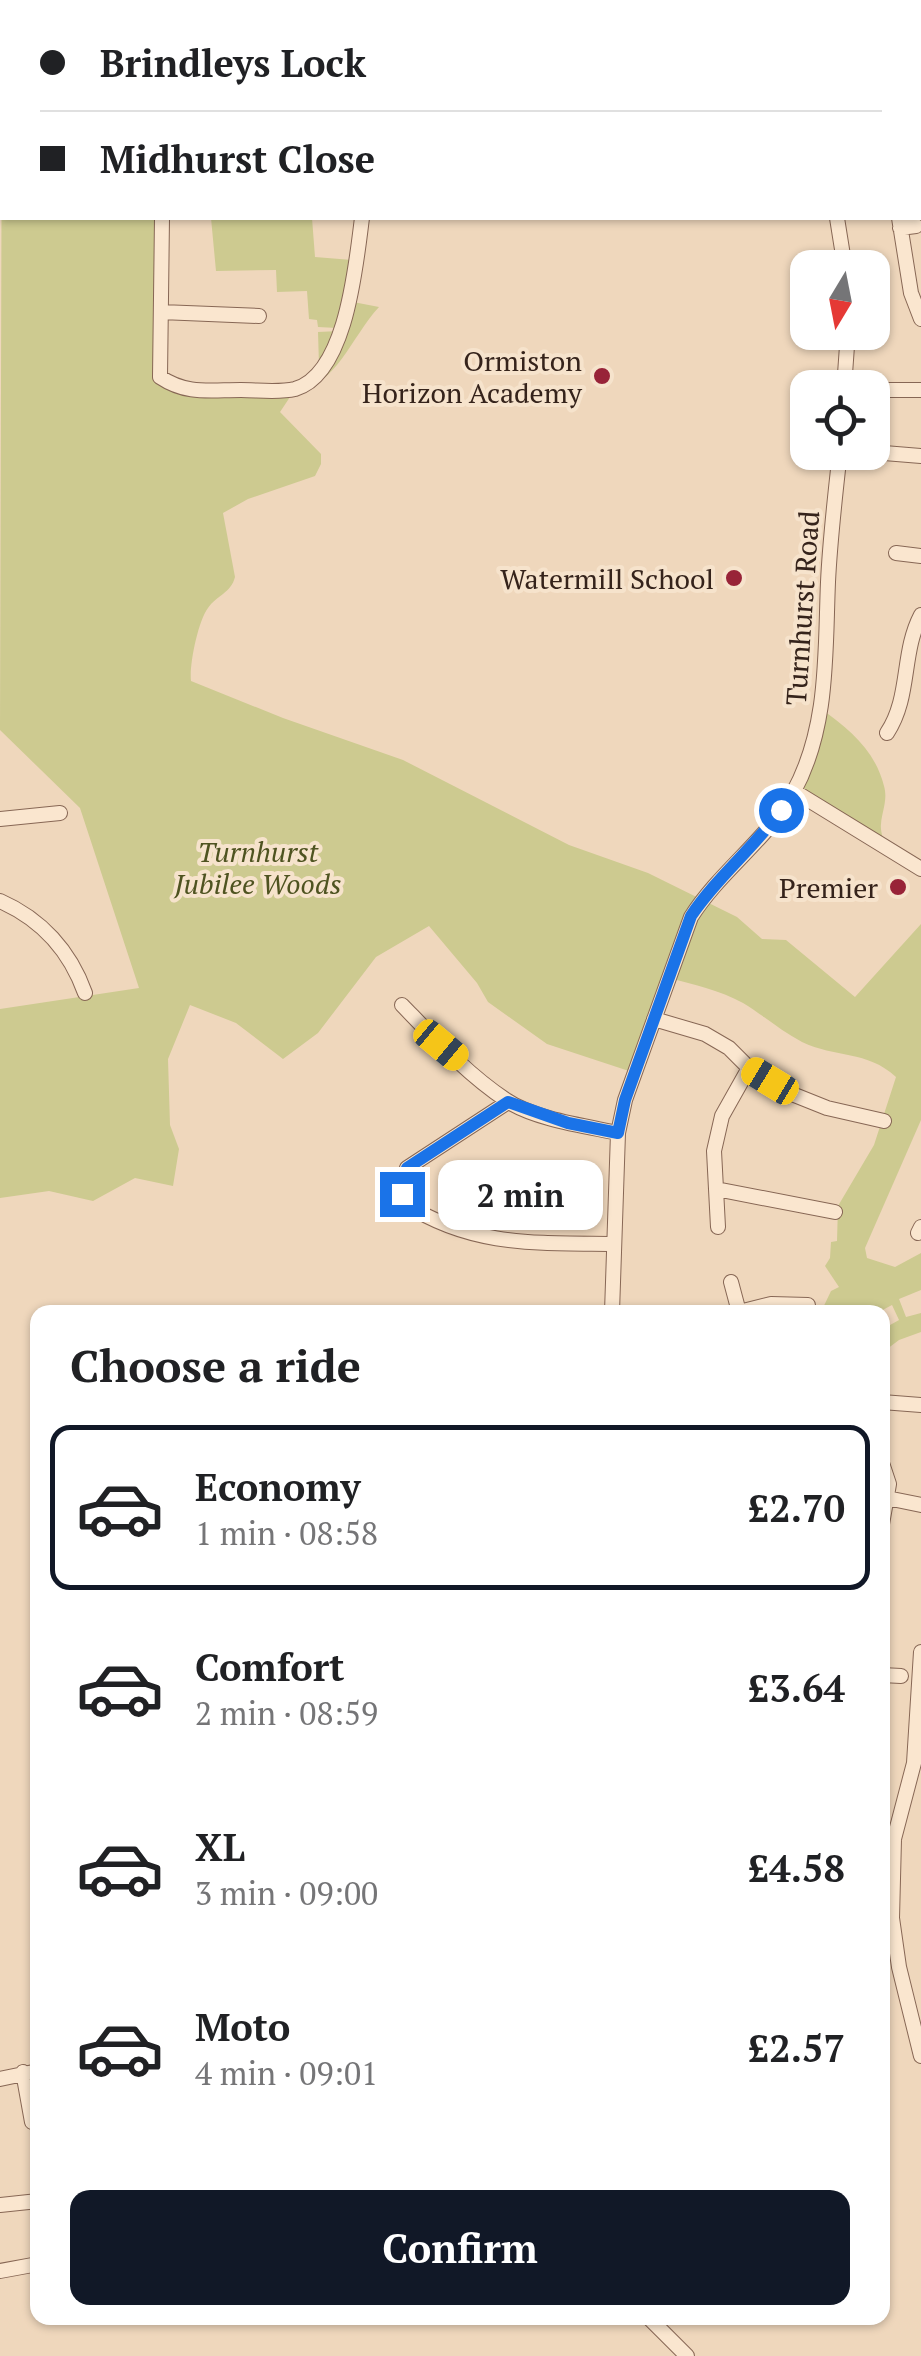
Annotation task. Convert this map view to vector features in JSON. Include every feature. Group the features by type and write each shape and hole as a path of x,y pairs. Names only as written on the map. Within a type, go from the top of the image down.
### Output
{"street":[{"path":"162,220 160,377 178,389 269,390 300,387 316,376 336,347 362,220"},
{"path":"837,220 842,250"},
{"path":"905,224 921,320"},
{"path":"160,312 259,316"},
{"path":"890,388 921,390"},
{"path":"890,453 921,456"},
{"name":"Turnhurst Road","path":"612,1305 618,1133 625,1100 691,916 708,890 769,828 794,792 812,744 824,688 831,524 838,470"},
{"path":"896,554 921,556"},
{"path":"888,733 890,716 902,703 906,660 921,614"},
{"path":"794,792 842,823 919,863"},
{"path":"0,819 50,818"},
{"path":"0,900 34,921 58,944 85,993"},
{"path":"402,1005 441,1045 508,1102 568,1123 618,1133"},
{"path":"654,1019 705,1034 729,1048 749,1068 792,1094 827,1108 884,1121"},
{"path":"718,1227 714,1151 722,1116 749,1068"},
{"path":"508,1102 407,1168 402,1184 406,1204 435,1223 504,1241 614,1244"},
{"path":"716,1188 835,1212"},
{"path":"731,1282 737,1305"},
{"path":"767,1305 808,1305"},
{"path":"890,1403 921,1405"},
{"path":"890,1498 921,1505"},
{"path":"921,1652 914,1763 894,1839 892,1918 899,1967 921,2056"},
{"path":"890,1675 901,1676"},
{"path":"0,2079 30,2071"},
{"path":"0,2206 30,2201"},
{"path":"0,2271 30,2265"},
{"path":"656,2325 687,2356"}],"green space":[{"name":"Turnhurst Jubilee Woods","path":"1,220 162,220 160,378 178,389 292,389 319,365 318,332 339,331 348,301 379,307 332,371 308,389 292,394 280,412 321,454 315,476 248,499 223,513 235,577 204,614 195,644 191,681 403,760 569,845 648,873 737,917 762,939 786,940 855,997 921,924 921,1120 865,1248 867,1258 895,1267 921,1253 921,1290 899,1299 906,1317 921,1313 921,1332 890,1347 890,1325 899,1320 892,1305 824,1305 831,1291 839,1287 825,1266 831,1242 837,1241 838,1206 874,1145 896,1077 874,1062 802,1042 734,998 669,978 635,1073 547,1044 488,1002 429,926 376,957 318,1033 283,1059 236,1023 190,1005 168,1059 170,1125 179,1149 173,1186 135,1178 93,1201 49,1191 0,1198 0,1009 139,988 80,808 0,730"},
{"path":"211,220 312,220 315,257 352,260 337,328 318,327 317,320 309,319 307,291 277,292 276,270 216,271"},
{"path":"821,709 860,742 880,773 885,791 881,827 885,847 794,791"}],"place":[{"name":"Ormiston Horizon Academy","path":"602,376"},
{"name":"Watermill School","path":"734,578"},
{"name":"Premier","path":"898,887"}],"route":[{"path":"402,1194 407,1168 508,1102 568,1123 618,1133 625,1100 691,916 708,890 769,828 781,810"}]}
